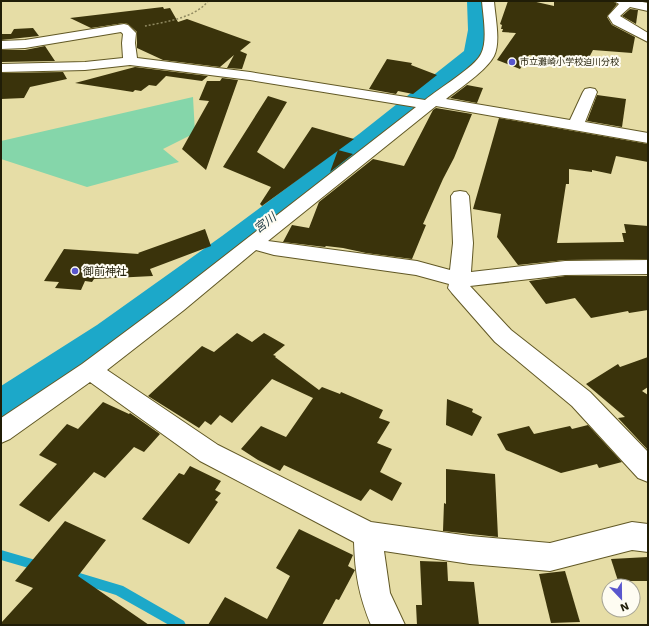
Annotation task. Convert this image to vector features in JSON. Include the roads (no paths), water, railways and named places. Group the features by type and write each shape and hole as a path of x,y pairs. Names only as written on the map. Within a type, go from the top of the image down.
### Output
{"street":[{"path":"1,432 90,370 176,305 424,103 478,66 488,55 491,38 488,1"},
{"path":"648,7 624,2 614,16 617,21 648,38"},
{"path":"1,45 25,44 124,28 130,33 127,40 130,52 130,61"},
{"path":"1,68 85,66 130,61 250,76 576,125 648,138"},
{"path":"576,125 590,92"},
{"path":"460,196 463,243 459,288 503,336 581,399 648,470"},
{"path":"252,244 274,249 417,268 460,280 565,268 648,267"},
{"path":"90,370 209,453 368,534 470,550 550,557 632,536 648,538"},
{"path":"368,534 371,583 382,614 389,625"}],"waterway":[{"name":"宮川","path":"1,412 113,337 236,245 371,141 477,54 481,30 479,1"},
{"path":"1,555 39,566"},
{"path":"73,576 119,590 180,625"}],"place":[{"name":"市立灘崎小学校迫川分校","path":"512,62"},
{"name":"御前神社","path":"75,271"}]}
